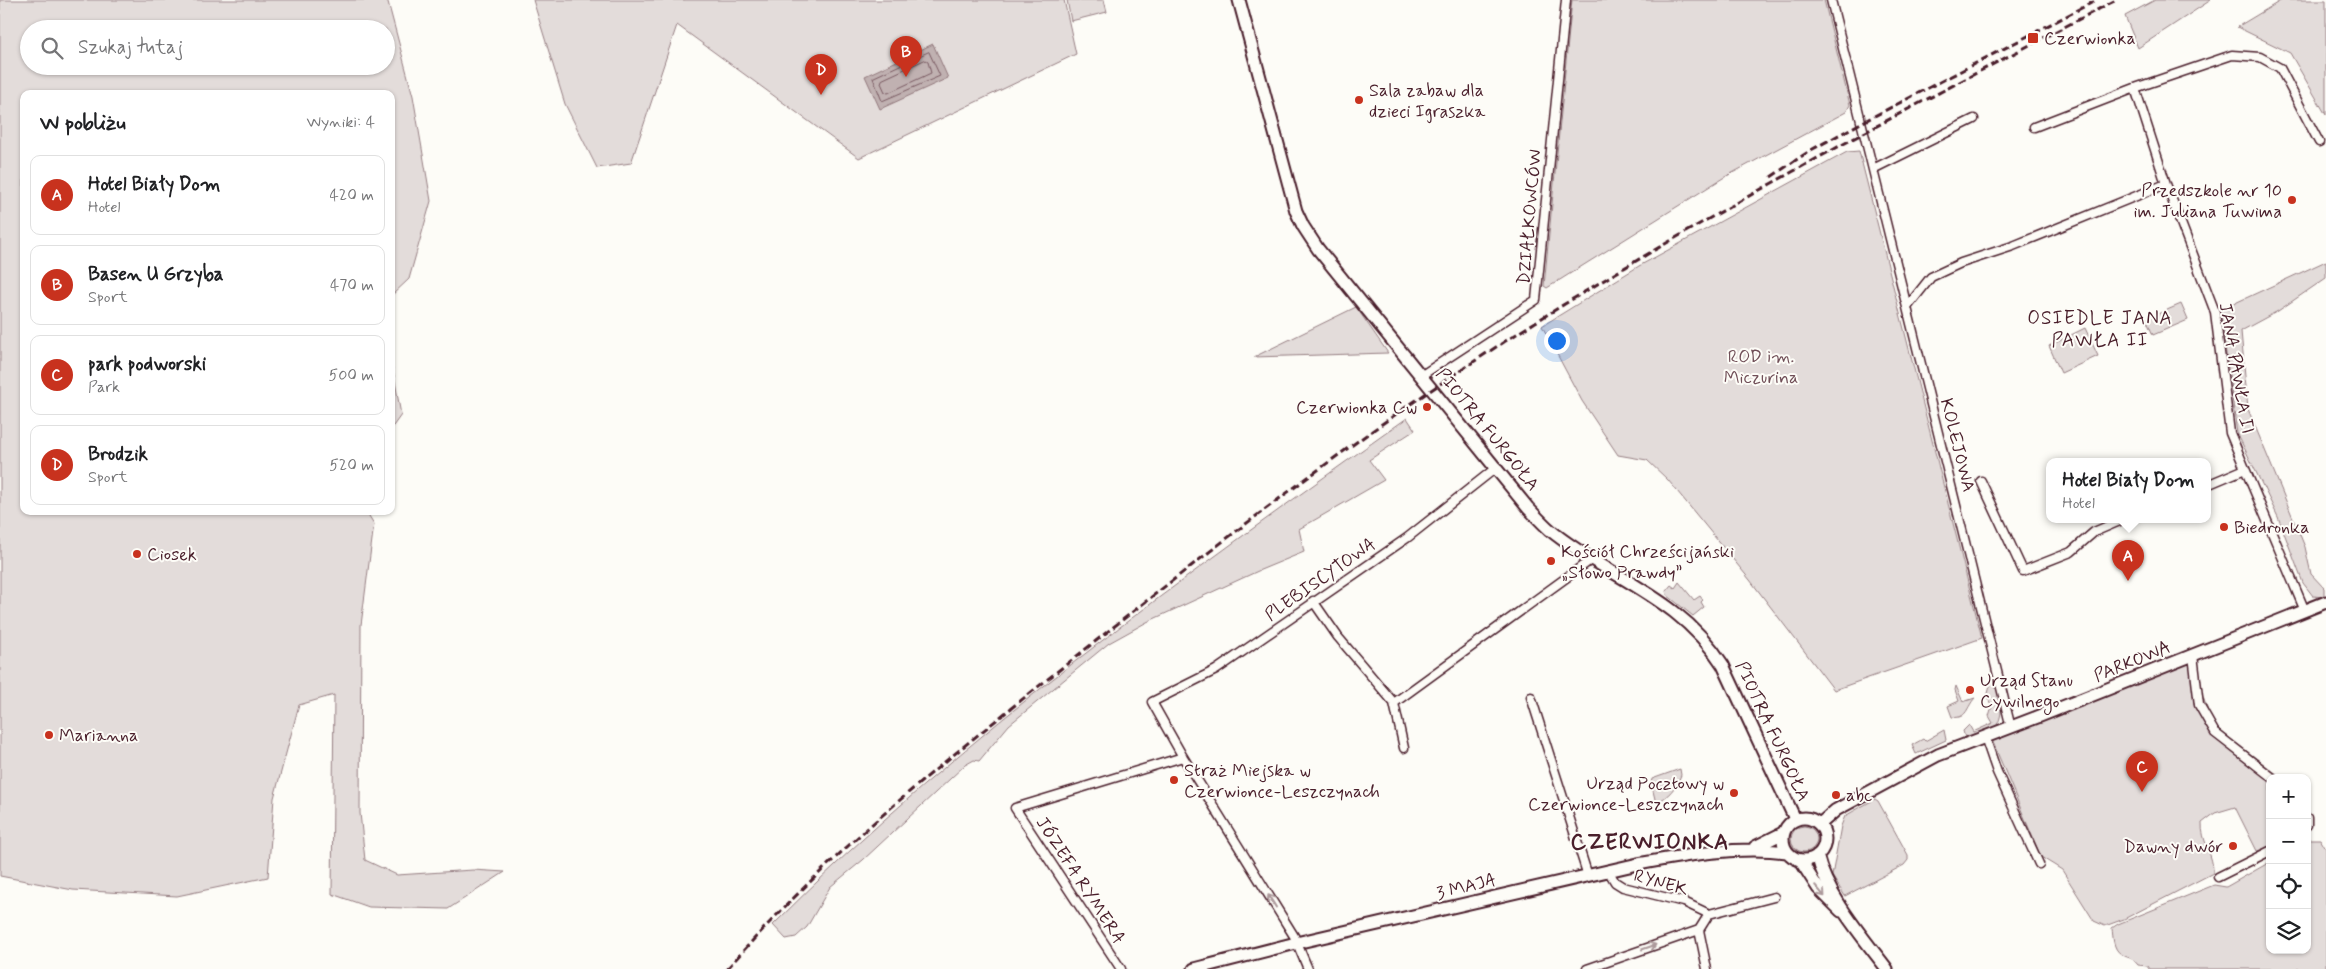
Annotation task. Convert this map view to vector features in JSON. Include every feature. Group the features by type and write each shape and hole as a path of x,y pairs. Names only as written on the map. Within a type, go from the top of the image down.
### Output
{"street":[{"name":"PIOTRA FURGOŁA","path":"1239,0 1292,194 1303,226 1318,249 1497,467 1528,508 1550,530 1592,559 1654,596 1688,622 1711,647 1723,665 1795,819"},
{"name":"DZIAŁKOWCÓW","path":"1422,375 1536,300 1566,0"},
{"name":"KOLEJOWA","path":"1832,0 2011,728"},
{"path":"2034,127 2135,88 2232,55 2260,57 2280,68 2319,142"},
{"name":"JANA PAWŁA II","path":"2135,88 2166,184 2215,312 2230,433 2305,611"},
{"path":"1873,169 1974,119"},
{"path":"1908,306 1931,277 1961,263 2013,246 2166,184"},
{"name":"PLEBISCYTOWA","path":"1183,757 1152,702 1216,670 1313,601 1407,538 1497,467"},
{"path":"2211,483 2245,469"},
{"path":"1981,481 2023,572 2071,552 2094,532 2115,523"},
{"path":"1394,703 1592,559"},
{"path":"1313,601 1338,637 1394,703 1404,748"},
{"name":"PARKOWA","path":"1820,824 1836,810 1914,766 2326,602"},
{"path":"2193,655 2199,705 2215,733 2268,774"},
{"path":"1531,697 1588,876"},
{"path":"1985,737 1997,772 2039,864"},
{"path":"1183,757 1296,943 1308,969"},
{"name":"JÓZEFA RYMERA","path":"1121,969 1015,808 1183,757"},
{"path":"1800,860 1811,859 1817,855 1823,848 1825,840 1820,824 1808,818 1795,819 1786,826 1783,833 1783,844 1787,852 1800,860 1818,888 1848,916"},
{"name":"3 MAJA","path":"1749,850 1783,833"},
{"name":"3 MAJA","path":"1194,969 1296,943 1668,858 1749,850 1787,852"},
{"path":"2218,877 2266,853"},
{"path":"1817,855 1822,871 1848,916 1887,969"},
{"name":"RYNEK","path":"1609,872 1615,882 1623,887 1684,902 1710,914"},
{"path":"1587,969 1699,930 1710,914 1774,897"},
{"path":"1699,930 1707,969"}],"green space":[{"path":"0,0 386,0 393,20 20,20 20,75 395,75 395,28 413,96 431,201 409,279 395,292 395,90 20,90 20,515 368,515 374,524 361,625 360,813 365,860 397,875 473,870 505,872 448,909 369,907 332,894 334,695 299,705 274,798 268,877 177,896 73,890 0,876"},
{"path":"533,0 1064,0 1076,54 859,158 677,25 631,163 597,168 565,104"},
{"path":"1067,0 1104,0 1107,12 1071,21"},
{"path":"1572,0 1824,0 1850,105 1846,112 1723,178 1547,288 1544,286"},
{"path":"2155,0 2211,0 2138,48 2125,16"},
{"path":"2282,0 2326,0 2326,115 2290,53 2237,27"},
{"name":"ROD im. Miczurina","path":"1859,151 1982,638 1834,690 1750,580 1668,480 1647,460 1618,455 1582,401 1542,326 1639,266 1847,152"},
{"path":"2326,261 2326,278 2278,311 2241,331 2248,409 2305,547 2311,574 2324,588 2324,597 2313,596 2303,583 2278,517 2237,433 2220,310"},
{"path":"2181,304 2188,320 2153,335 2146,319"},
{"path":"1356,307 1388,353 1254,357"},
{"path":"2085,328 2098,356 2061,373 2049,346"},
{"path":"395,381 401,415 395,423"},
{"path":"1407,418 1415,430 1369,460 1384,480 1299,529 1304,552 1147,622 1109,643 1009,725 979,761 974,760 965,765 863,860 830,887 807,927 796,937 786,939 773,925 846,855 922,787 1079,658 1242,536"},
{"path":"1679,582 1694,600 1700,596 1703,600 1701,602 1704,607 1693,616 1667,595 1666,591 1671,585 1675,588"},
{"path":"2186,662 2193,669 2213,725 2277,774 2266,774 2266,848 2257,851 2235,807 2215,813 2202,823 2203,836 2212,860 2213,873 2124,919 2105,926 2094,921 2062,870 2041,857 1992,740"},
{"path":"1996,678 2001,710 1995,728 1965,738 1963,731 1969,725 1973,732 1993,723 1989,716 1992,706 1987,697 1992,679"},
{"path":"1956,686 1963,702 1975,698 1964,714 1952,717 1948,706 1959,701 1955,690"},
{"path":"1944,730 1946,740 1916,754 1912,745 1923,739 1925,741"},
{"path":"1680,769 1681,775 1677,784 1668,795 1656,803 1651,783 1652,779"},
{"path":"1875,799 1878,801 1908,855 1908,860 1904,865 1845,896 1832,876 1841,826 1845,816"},
{"path":"1804,826 1813,830 1817,839 1813,848 1804,852 1795,848 1791,839 1795,830"},
{"path":"2311,839 2320,839 2326,849 2326,969 2149,969 2147,966 2138,965 2134,960 2121,954 2116,949 2112,928 2118,924 2214,885 2226,887 2266,864 2266,954 2311,954"}],"water":[{"path":"933,44 948,78 880,109 865,76"}],"railway":[{"path":"1771,177 1811,150 2097,0"},
{"path":"727,969 808,884 939,767 1233,533 1394,416 1504,342 1578,296 1730,207 1883,122 2116,0"}],"place":[{"name":"Czerwionka","path":"2033,38"},
{"name":"Basen U Grzyba","path":"906,77"},
{"name":"Brodzik","path":"821,95"},
{"name":"Sala zabaw dla dzieci Igraszka","path":"1359,100"},
{"name":"Przedszkole nr 10 im. Juliana Tuwima","path":"2292,200"},
{"name":"Czerwionka Cw","path":"1427,407"},
{"name":"Biedronka","path":"2224,527"},
{"name":"Ciosek","path":"137,554"},
{"name":"Kościół Chrześcijański „Słowo Prawdy”","path":"1551,561"},
{"name":"Hotel Biały Dom","path":"2128,581"},
{"name":"Urząd Stanu Cywilnego","path":"1970,690"},
{"name":"Marianna","path":"49,735"},
{"name":"Straż Miejska w Czerwionce-Leszczynach","path":"1174,780"},
{"name":"park podworski","path":"2142,792"},
{"name":"Urząd Pocztowy w Czerwionce-Leszczynach","path":"1734,793"},
{"name":"abc","path":"1836,795"},
{"name":"Dawny dwór","path":"2233,846"}],"district":[{"name":"OSIEDLE JANA PAWŁA II","path":"2100,328"},
{"name":"CZERWIONKA","path":"1650,841"}]}
